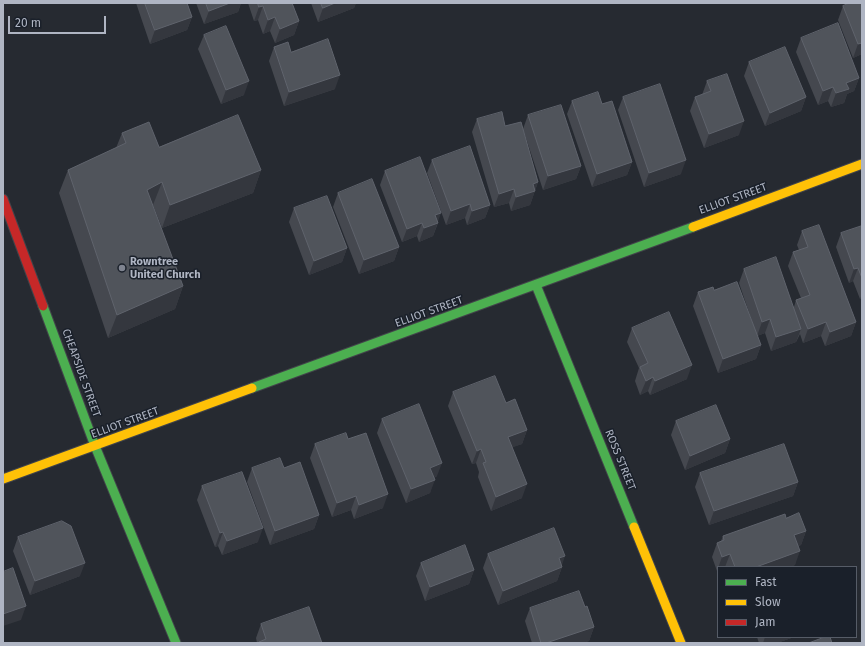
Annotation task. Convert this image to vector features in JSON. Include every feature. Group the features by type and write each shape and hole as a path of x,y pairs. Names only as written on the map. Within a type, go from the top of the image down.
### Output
{"street":[{"name":"ELLIOT STREET","path":"3,479 536,285 862,164"},
{"name":"CHEAPSIDE STREET","path":"3,199 95,446 176,643"},
{"name":"ROSS STREET","path":"536,285 681,643"}],"building":[{"path":"145,3 187,3 192,17 155,30"},
{"path":"206,3 230,3 209,11"},
{"path":"258,3 292,3 299,21 280,29 275,17 268,20 263,6 259,7"},
{"path":"321,3 335,3 323,8"},
{"path":"850,3 862,3 862,43 858,44 843,6"},
{"path":"838,23 859,78 846,83 849,89 836,93 833,87 823,91 801,38"},
{"path":"226,26 249,81 226,90 204,35"},
{"path":"328,39 340,75 289,92 274,47 288,42 291,52"},
{"path":"785,47 806,97 770,113 749,62"},
{"path":"727,74 744,121 709,134 695,97 711,91 707,81"},
{"path":"660,84 686,160 649,173 623,97"},
{"path":"598,92 602,104 612,101 632,162 597,174 572,101"},
{"path":"561,105 581,166 548,176 528,115"},
{"path":"502,112 505,126 521,122 538,182 533,184 535,191 516,197 514,189 499,194 477,119"},
{"name":"Rowntree United Church","path":"238,115 261,170 170,205 162,182 147,190 183,286 117,315 68,170 126,143 122,133 149,122 159,147"},
{"path":"470,146 490,205 472,211 470,204 451,211 432,160"},
{"path":"420,157 441,213 435,215 438,223 424,228 422,223 407,229 385,171"},
{"path":"372,179 399,247 364,260 338,193"},
{"path":"327,196 347,248 314,261 294,208"},
{"path":"819,225 856,322 830,332 826,322 808,329 796,300 810,295 793,252 808,247 802,231"},
{"path":"862,226 862,278 858,268 854,269 841,233"},
{"path":"776,257 801,329 776,337 770,319 762,322 744,269"},
{"path":"737,282 761,345 723,359 698,292 713,287 714,290"},
{"path":"669,312 692,365 655,381 653,377 646,381 640,367 648,363 632,328"},
{"path":"495,376 506,403 515,399 527,430 508,437 527,484 496,497 483,463 486,462 481,449 477,451 453,392"},
{"path":"419,404 442,463 430,468 435,480 411,489 382,419"},
{"path":"716,405 730,439 690,456 676,421"},
{"path":"346,433 348,439 366,433 388,494 359,505 356,496 337,503 315,444"},
{"path":"784,444 798,482 714,511 700,473"},
{"path":"280,458 284,468 300,462 319,515 275,531 252,468"},
{"path":"242,472 263,528 227,541 223,532 220,533 202,486"},
{"path":"799,513 806,531 794,535 800,551 759,566 735,566 730,554 722,557 717,543 724,540 723,536 785,514 786,518"},
{"path":"62,521 71,526 85,563 35,581 18,537"},
{"path":"554,528 565,556 559,558 562,567 503,591 488,554"},
{"path":"465,545 474,570 430,587 421,563"},
{"path":"13,568 26,606 3,614 3,572"},
{"path":"579,591 585,607 587,606 594,627 546,643 541,643 530,608"},
{"path":"309,607 322,643 259,642 266,639 261,624"},
{"path":"822,638 830,638 832,643 809,643"}],"traffic: fast":[{"path":"252,388 693,227"},
{"path":"536,285 634,527"},
{"path":"43,306 95,446 176,643"}],"traffic: slow":[{"path":"693,227 862,164"},
{"path":"3,479 252,388"},
{"path":"634,527 681,643"}],"traffic: jam":[{"path":"3,199 43,306"}],"place":[{"name":"Rowntree United Church","path":"122,268"}]}
